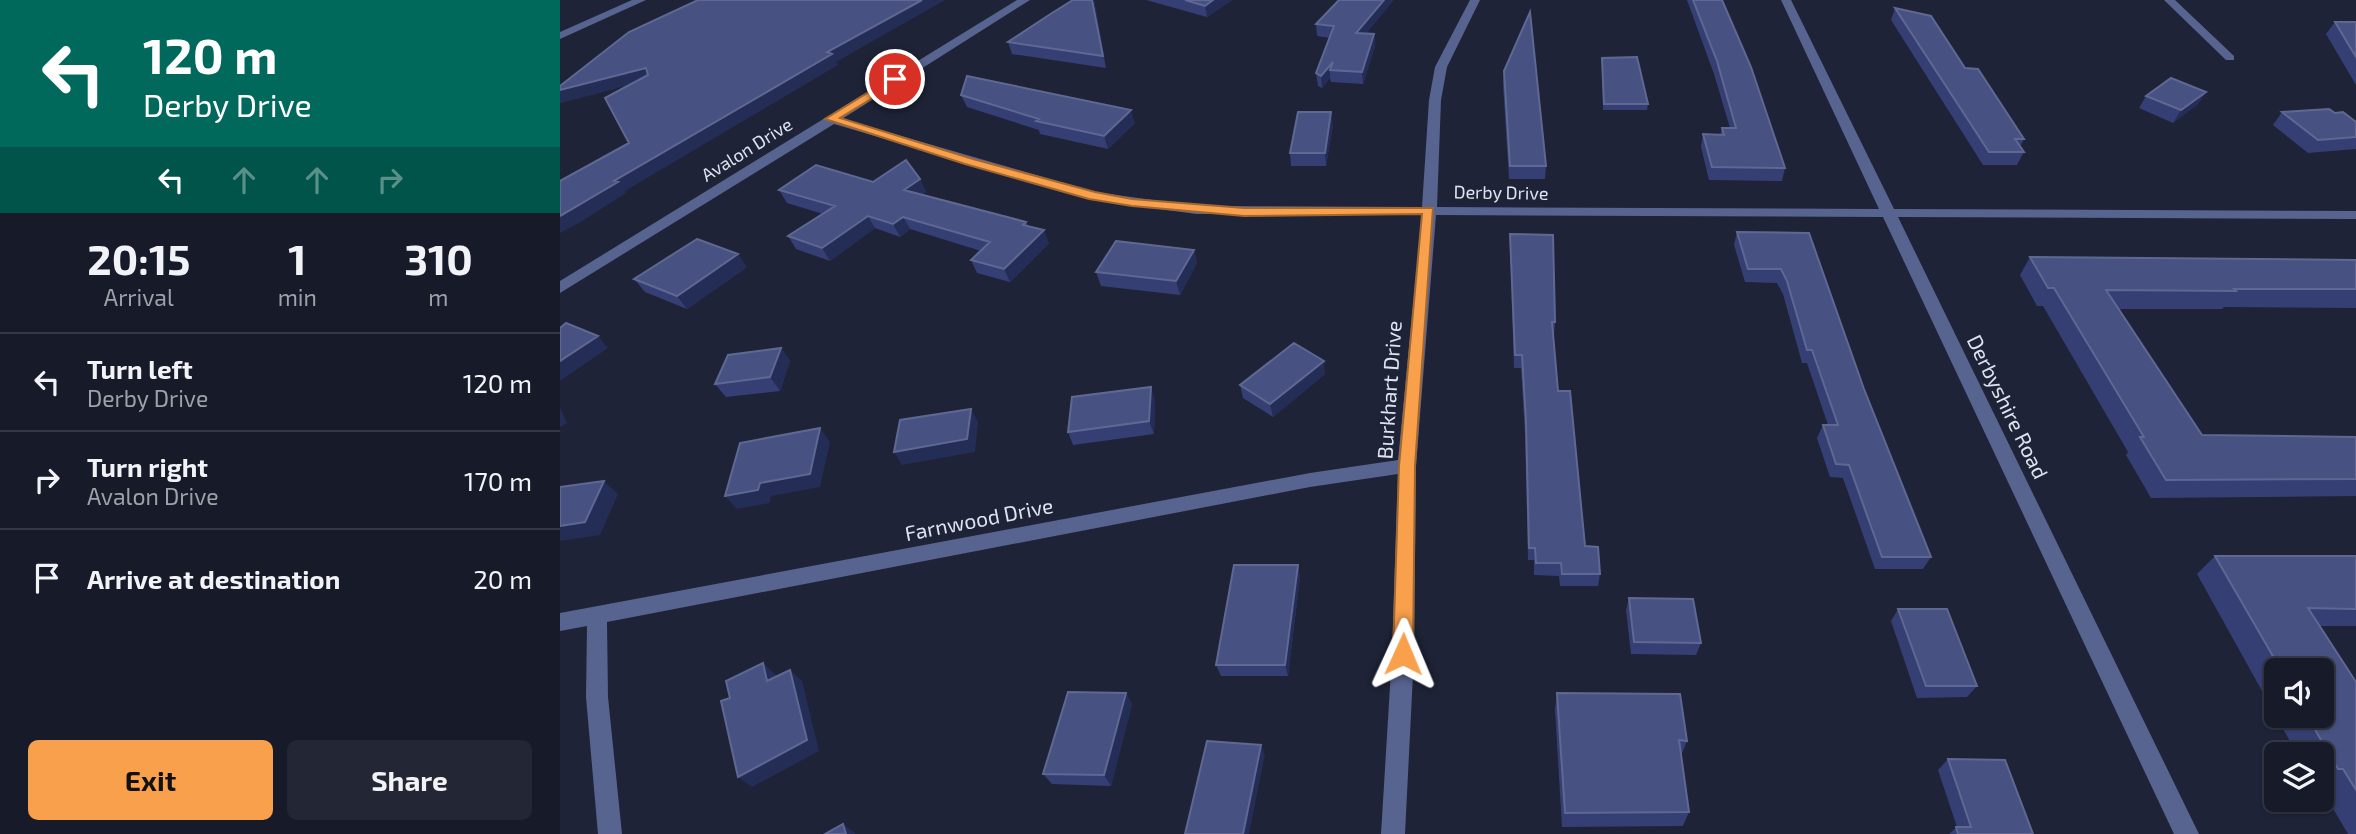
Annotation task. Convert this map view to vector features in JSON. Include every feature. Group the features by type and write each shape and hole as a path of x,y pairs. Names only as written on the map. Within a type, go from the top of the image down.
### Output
{"street":[{"path":"560,36 641,0"},
{"name":"Avalon Drive","path":"560,288 1025,0"},
{"name":"Burkhart Drive","path":"1393,834 1403,654 1407,466 1429,211 1435,100 1441,67 1475,0"},
{"name":"Derbyshire Road","path":"1786,0 2187,834"},
{"path":"2169,0 2230,58"},
{"name":"Derby Drive","path":"830,119 969,162 1094,196 1132,203 1244,212 2356,215"},
{"name":"Farnwood Drive","path":"560,622 1310,480 1407,466"},
{"path":"597,616 597,697 610,834"}],"building":[{"path":"698,0 922,0 827,52 832,54 614,181 618,182 560,216 560,181 629,143 605,98 648,75 646,68 560,90 560,86 629,32"},
{"path":"1073,0 1092,0 1103,56 1008,42 1052,13"},
{"path":"1185,0 1213,0 1205,6"},
{"path":"1339,0 1384,0 1356,33 1374,34 1362,72 1330,70 1333,62 1321,76 1316,73 1334,26 1316,24"},
{"path":"1693,0 1722,0 1751,67 1785,168 1712,167 1703,134 1724,135 1722,128 1736,128 1717,61"},
{"path":"1895,8 1931,16 1965,68 1978,69 2024,139 2015,139 2024,152 1989,152"},
{"path":"1530,12 1546,166 1510,166 1504,71"},
{"path":"2335,22 2356,22 2356,57"},
{"path":"1637,57 1648,104 1604,104 1602,58"},
{"path":"967,76 1131,110 1104,136 1036,121 1039,119 961,95"},
{"path":"2171,78 2206,92 2181,110 2146,96"},
{"path":"2329,109 2335,113 2343,112 2356,122 2356,137 2318,140 2282,112"},
{"path":"1298,112 1331,112 1325,153 1290,153"},
{"path":"906,160 920,179 904,190 1026,222 1023,225 1044,230 1004,269 971,260 990,242 903,217 893,224 868,216 822,248 788,236 835,206 779,190 816,165 873,182"},
{"path":"1737,232 1809,233 1864,389 1931,557 1882,557 1849,465 1836,464 1823,425 1838,425 1812,350 1807,350 1787,281 1781,269 1748,269"},
{"path":"1510,234 1553,235 1555,322 1552,322 1558,391 1570,391 1585,546 1598,547 1600,574 1562,574 1561,563 1536,563 1535,548 1529,548 1526,421 1522,355 1515,355"},
{"path":"697,239 738,254 677,296 634,279"},
{"path":"1116,241 1194,250 1176,281 1096,272"},
{"path":"2030,257 2356,260 2356,289 2106,290 2202,435 2356,437 2356,479 2166,480 2140,437 2144,437 2054,288 2048,288"},
{"path":"566,323 598,336 560,361 560,328"},
{"path":"1294,343 1324,361 1270,404 1240,385"},
{"path":"781,348 770,377 715,384 728,355"},
{"path":"1151,387 1149,421 1068,432 1072,397"},
{"path":"971,409 967,439 894,452 900,420"},
{"path":"820,428 810,474 760,483 758,490 725,496 740,443"},
{"path":"604,481 585,522 560,526 560,487"},
{"path":"2215,556 2356,556 2356,609 2308,608 2356,682 2356,790 2343,769 2338,769 2334,762 2334,742 2322,742 2314,728 2334,728 2334,658 2274,658"},
{"path":"1234,565 1298,565 1285,665 1216,665"},
{"path":"1629,598 1693,599 1701,643 1634,642"},
{"path":"1898,609 1947,609 1977,686 1926,686"},
{"path":"763,663 767,681 790,670 807,740 738,777 721,701 730,698 726,681"},
{"path":"1068,692 1126,693 1104,775 1043,774"},
{"path":"1557,693 1680,694 1687,741 1679,740 1689,812 1565,813"},
{"path":"1207,741 1261,745 1243,834 1185,834"},
{"path":"1948,759 2005,760 2033,834 1958,834 1956,827 1971,827"},
{"path":"843,824 846,834 825,834"}],"route":[{"path":"895,79 830,119 969,162 1094,196 1132,203 1244,212 1429,211 1407,466 1403,654"}]}
